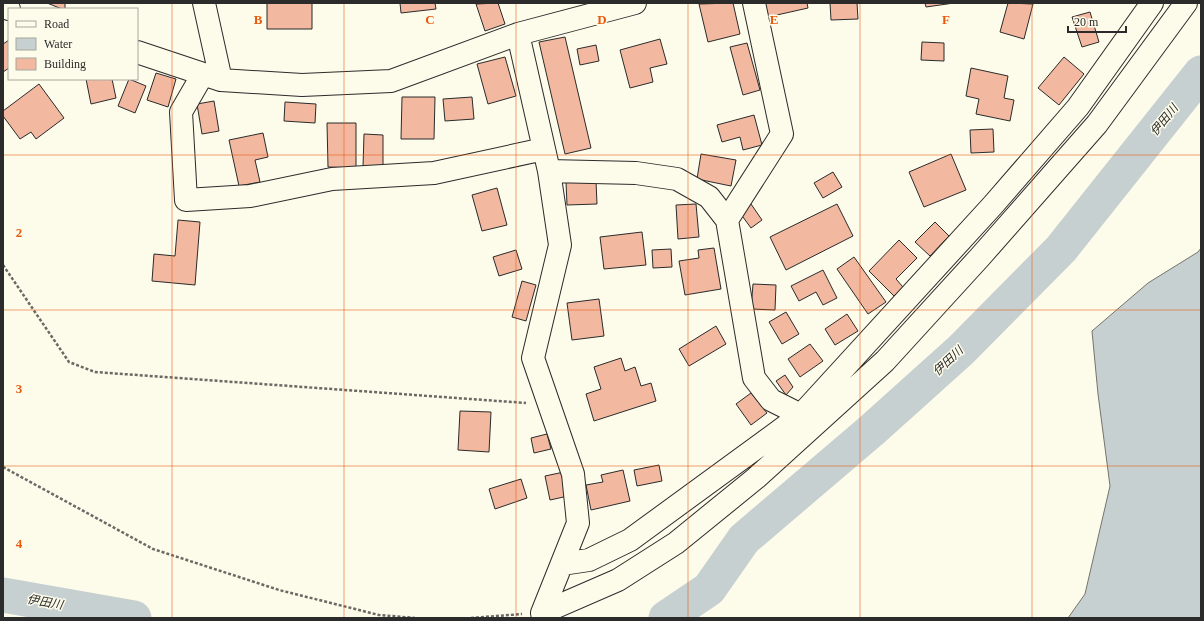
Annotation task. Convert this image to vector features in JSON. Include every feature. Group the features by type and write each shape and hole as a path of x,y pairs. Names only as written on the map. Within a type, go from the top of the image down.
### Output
{"street":[{"path":"204,3 212,77 181,112 186,200 250,196 332,179 434,173 544,149"},
{"path":"138,52 212,77 302,85 391,81 518,34 598,8 635,3"},
{"path":"727,220 782,134 754,3"},
{"path":"562,564 589,560 630,540 801,415 993,205 1078,107 1152,3"},
{"path":"542,615 618,580 676,543 756,478 885,361 1097,124 1186,3"},
{"path":"518,34 549,171 560,245 533,358 574,474 578,523 542,615"},
{"path":"549,171 636,173 677,179 709,197 727,220 754,378 771,400 801,415"}],"path":[{"path":"3,265 70,362 95,372 548,404"},
{"path":"3,467 153,549 279,590 379,615 415,618"},
{"path":"471,618 542,615"}],"water":[{"path":"1201,248 1201,618 1068,618 1085,594 1110,486 1098,394 1092,331 1148,283 1198,252"}],"building":[{"path":"47,3 65,3 65,8 60,8"},
{"path":"267,3 312,3 312,29 267,29"},
{"path":"400,3 435,3 436,9 401,13"},
{"path":"498,3 505,24 485,31 476,4"},
{"path":"733,3 740,34 708,42 699,4"},
{"path":"765,3 807,3 808,8 768,17"},
{"path":"830,3 857,3 858,19 831,20"},
{"path":"925,3 954,3 926,7"},
{"path":"1008,3 1033,4 1024,39 1000,32"},
{"path":"1090,12 1099,42 1082,47 1072,17"},
{"path":"565,37 591,148 565,154 539,42"},
{"path":"660,39 667,64 650,68 653,82 630,88 620,50"},
{"path":"8,41 8,69 3,72 3,44"},
{"path":"922,42 944,43 944,61 921,60"},
{"path":"747,43 760,90 743,95 730,47"},
{"path":"596,45 599,61 580,65 577,49"},
{"path":"505,57 516,96 488,104 477,64"},
{"path":"1064,57 1084,74 1059,105 1038,88"},
{"path":"971,68 1008,76 1004,98 1014,100 1010,121 976,114 979,99 966,96"},
{"path":"156,73 176,79 168,107 147,100"},
{"path":"86,80 112,80 116,98 91,104"},
{"path":"129,80 146,86 135,113 118,106"},
{"path":"39,84 64,118 36,139 31,132 20,139 3,116 3,111"},
{"path":"402,97 435,97 434,139 401,139"},
{"path":"472,97 474,119 445,121 443,99"},
{"path":"214,101 219,131 202,134 197,104"},
{"path":"285,102 316,104 315,123 284,121"},
{"path":"754,115 762,145 743,150 740,137 722,142 717,125"},
{"path":"327,123 356,123 356,168 328,167"},
{"path":"993,129 994,152 971,153 970,130"},
{"path":"263,133 268,157 255,160 260,182 239,186 229,140"},
{"path":"364,134 383,135 383,167 363,167"},
{"path":"701,154 736,160 731,186 697,179"},
{"path":"951,154 966,190 924,207 909,172"},
{"path":"833,172 842,187 823,198 814,183"},
{"path":"596,181 597,204 567,205 566,182"},
{"path":"497,188 507,225 482,231 472,195"},
{"path":"696,204 699,237 678,239 676,205"},
{"path":"751,204 762,220 751,228 740,213"},
{"path":"837,204 853,236 786,270 770,237"},
{"path":"178,220 200,222 195,285 152,281 154,254 175,256"},
{"path":"935,222 949,236 930,256 915,242"},
{"path":"642,232 646,265 604,269 600,237"},
{"path":"899,240 917,258 896,279 903,287 894,296 869,271"},
{"path":"714,248 721,289 685,295 679,261 699,258 698,250"},
{"path":"671,249 672,267 653,268 652,250"},
{"path":"516,250 522,269 499,276 493,257"},
{"path":"854,257 886,302 868,314 837,269"},
{"path":"823,270 837,298 823,305 816,292 799,301 791,286"},
{"path":"522,281 536,285 526,321 512,317"},
{"path":"753,284 776,285 775,310 751,309"},
{"path":"599,299 604,336 572,340 567,303"},
{"path":"786,312 799,334 782,344 769,322"},
{"path":"847,314 858,331 835,345 825,329"},
{"path":"716,326 726,344 689,366 679,349"},
{"path":"810,344 823,361 800,377 788,359"},
{"path":"621,358 625,371 635,367 641,386 651,383 656,401 594,421 586,394 601,389 594,367"},
{"path":"785,375 793,387 786,395 776,381"},
{"path":"751,393 767,413 751,425 736,404"},
{"path":"460,411 491,412 489,452 458,450"},
{"path":"547,434 551,449 534,453 531,438"},
{"path":"659,465 662,481 637,486 634,470"},
{"path":"623,470 630,501 591,510 586,485 603,482 601,475"},
{"path":"564,472 568,496 550,500 545,476"},
{"path":"521,479 527,498 495,509 489,489"}],"waterway":[{"name":"伊田川","path":"666,618 709,589 744,539 872,430 961,350 1061,249 1201,73"},
{"name":"伊田川","path":"3,595 134,618"}]}
